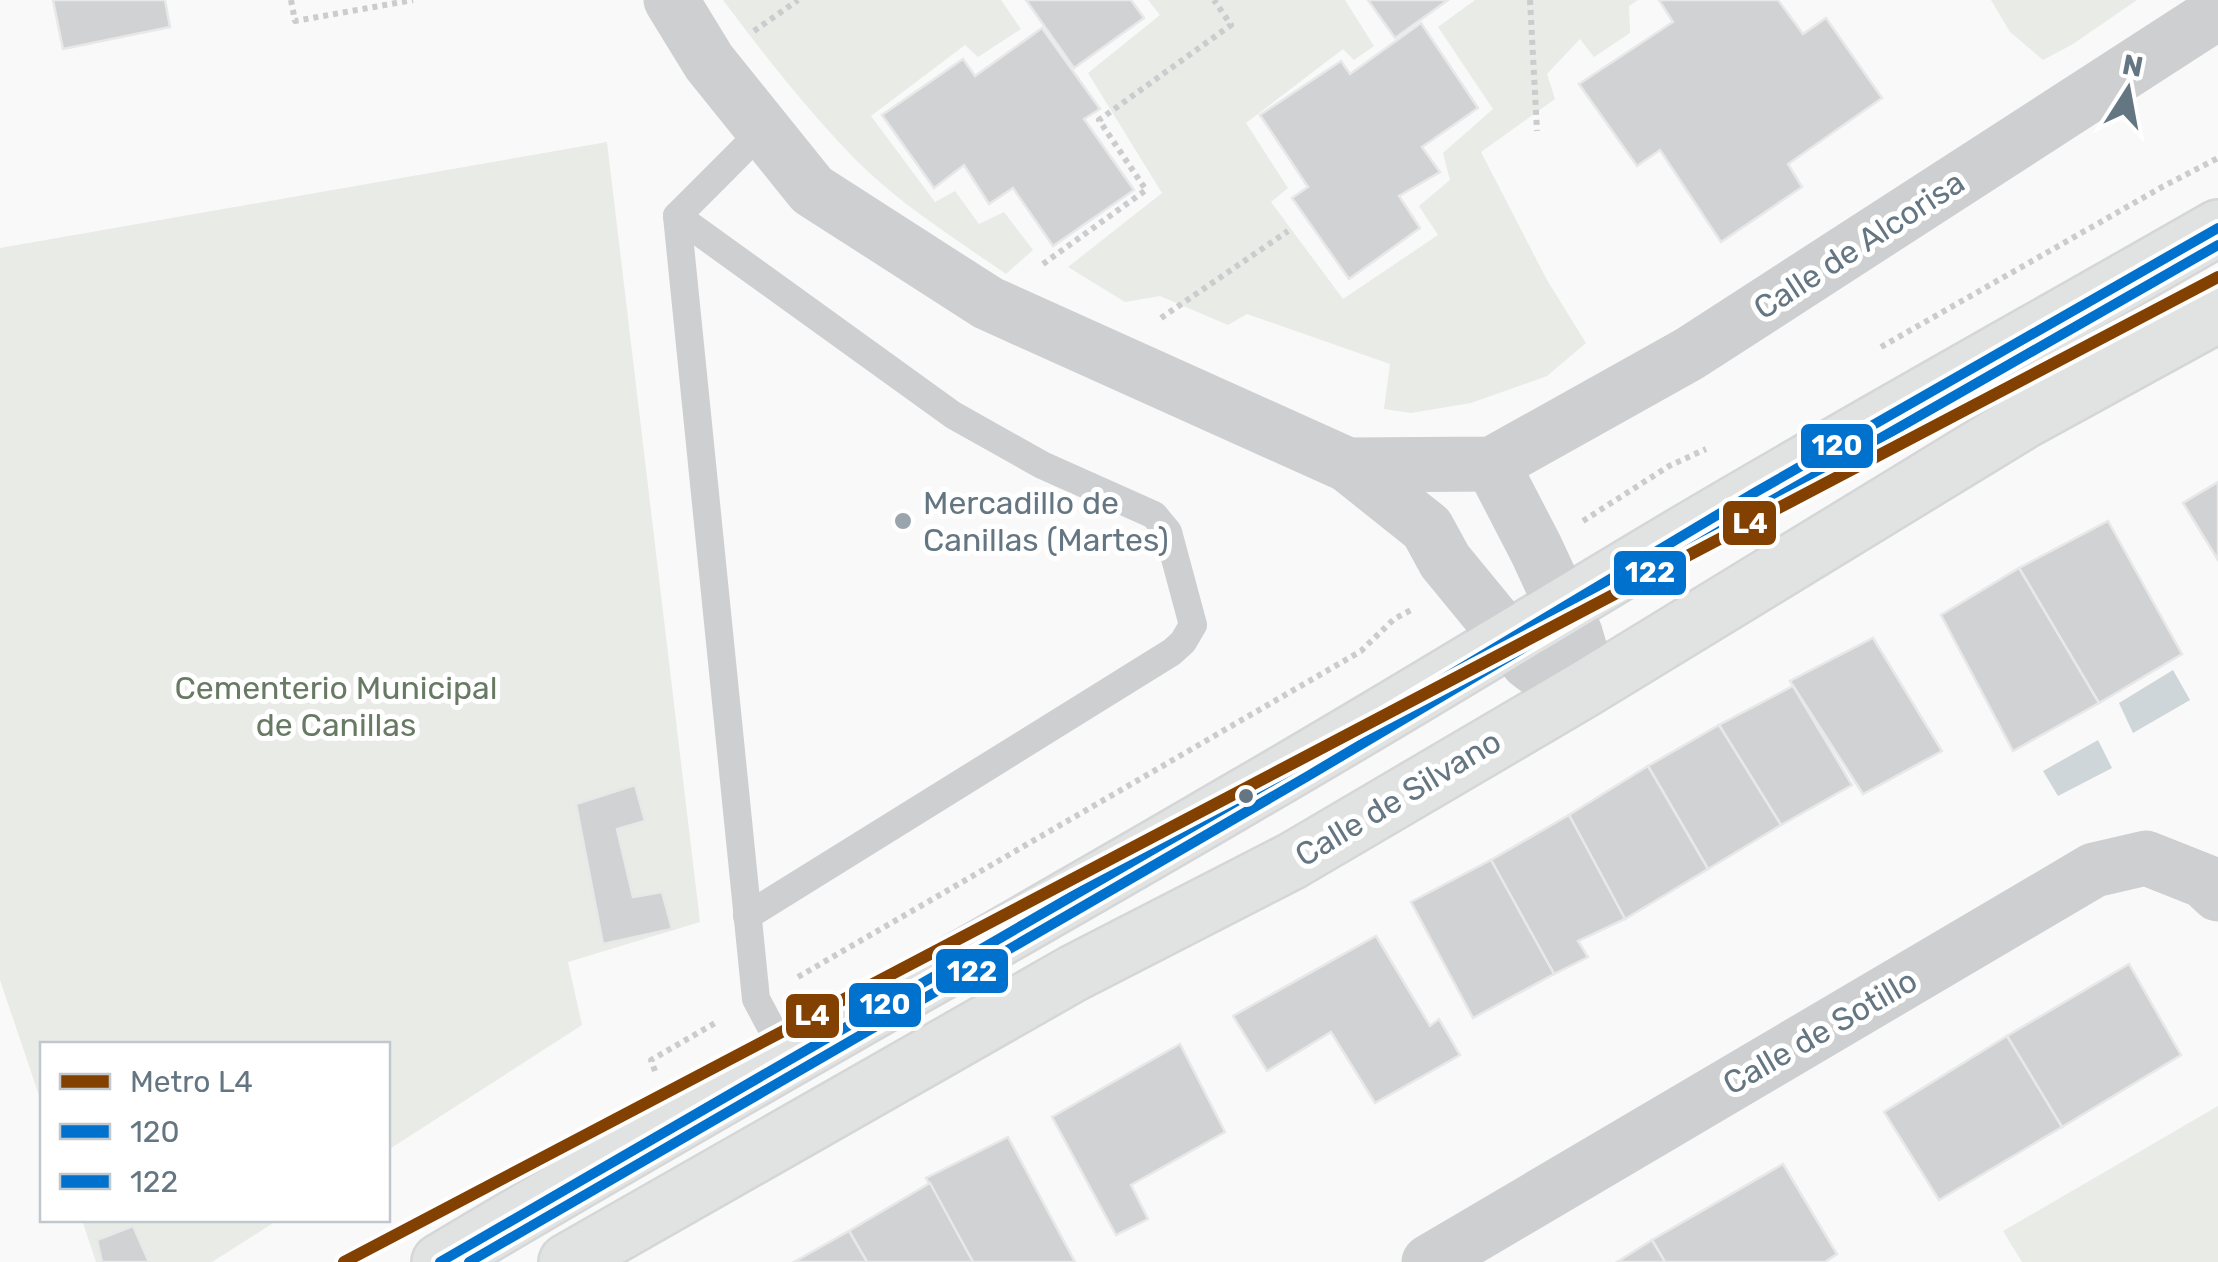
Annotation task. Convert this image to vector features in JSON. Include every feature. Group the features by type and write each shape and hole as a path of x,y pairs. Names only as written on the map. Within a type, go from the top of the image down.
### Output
{"street":[{"name":"Calle de Alcorisa","path":"671,0 709,62 812,190 988,303 1348,465 1427,528 1444,561 1528,662 1552,680 1583,690"},
{"name":"Calle de Alcorisa","path":"1348,465 1492,464 1689,354 2218,12"},
{"path":"440,1262 672,1124 788,1061 1511,641 1691,530 2218,228"},
{"name":"Calle de Silvano","path":"568,1262 1074,973 1292,861 1583,690 2024,421 2218,314"},
{"path":"1492,464 1575,633 1584,664 1583,690"},
{"name":"Calle de Sotillo","path":"1429,1262 2094,870 2146,858 2204,880 2218,894"}],"lane":[{"path":"677,216 764,129"},
{"path":"677,216 756,999 788,1061"},
{"path":"677,216 953,415 1042,464 1154,516 1168,532 1193,625 1172,652 747,916"}],"path":[{"path":"291,0 295,21 413,0"},
{"path":"988,303 1146,190 1099,120 1231,25 1214,0"},
{"path":"1530,0 1537,132"},
{"path":"1104,356 1288,231"}],"green space":[{"path":"723,0 1001,0 1021,29 978,57 965,45 871,116 935,202 955,191 979,224 1004,212 1033,250 1006,274 894,194 823,125"},
{"path":"1148,0 1345,0 1374,46 1354,60 1343,49 1246,123 1288,188 1271,202 1343,299 1438,235 1419,206 1450,180 1443,153 1493,109 1438,27 1475,0 1638,0 1629,6 1630,33 1594,57 1580,39 1547,74 1555,99 1481,152 1547,280 1586,343 1547,376 1471,403 1411,413 1384,409 1390,364 1247,314 1228,325 1160,296 1125,302 1068,267 1162,193 1088,73 1160,15"},
{"path":"1991,0 2137,0 2043,60 2010,32"},
{"name":"Cementerio Municipal de Canillas","path":"607,142 700,922 568,962 582,1025 390,1149 390,1042 40,1042 40,1098 0,980 0,248"},
{"path":"2218,1106 2218,1262 2022,1262 2003,1231"},
{"path":"83,1222 275,1222 212,1262 96,1262"}],"shaded area":[{"path":"2173,670 2190,700 2133,733 2119,703"},
{"path":"2098,740 2112,768 2058,796 2043,771"}],"building":[{"path":"53,0 165,0 170,27 63,49"},
{"path":"1026,0 1131,0 1144,18 1074,68"},
{"path":"1368,0 1448,0 1395,38"},
{"path":"1659,0 1778,0 1803,34 1826,18 1882,98 1788,164 1802,187 1721,242 1660,150 1637,166 1579,84 1673,22"},
{"path":"1421,23 1478,108 1422,147 1440,172 1399,196 1420,228 1349,279 1292,198 1308,187 1260,115 1341,61 1350,74"},
{"path":"1042,28 1100,109 1084,119 1134,190 1053,246 1013,188 989,204 964,165 934,188 882,115 963,59 975,76"},
{"path":"2218,482 2218,560 2183,503"},
{"path":"2108,521 2182,654 2099,703 2019,568"},
{"path":"2019,568 2099,703 2013,751 1941,615"},
{"path":"1873,638 1942,751 1863,794 1790,681"},
{"path":"1793,686 1852,785 1781,825 1719,725"},
{"path":"1719,725 1781,825 1708,869 1648,766"},
{"path":"1648,766 1708,869 1625,919 1569,815"},
{"path":"635,785 645,821 617,829 633,897 662,892 672,929 603,944 576,804"},
{"path":"1569,815 1625,919 1578,941 1588,957 1554,974 1491,860"},
{"path":"1491,860 1554,974 1473,1018 1411,902"},
{"path":"1376,936 1430,1026 1439,1019 1460,1055 1375,1103 1331,1032 1267,1071 1233,1016"},
{"path":"2129,964 2181,1055 2062,1127 2007,1036"},
{"path":"2007,1036 2062,1127 1939,1200 1884,1112"},
{"path":"1180,1044 1225,1132 1131,1185 1148,1219 1116,1235 1052,1117"},
{"path":"1008,1137 1075,1262 973,1262 926,1178"},
{"path":"1783,1164 1837,1254 1825,1262 1665,1262 1652,1240"},
{"path":"930,1183 973,1262 867,1262 849,1231"},
{"path":"133,1226 149,1262 102,1262 97,1240"},
{"path":"849,1231 867,1262 794,1262"},
{"path":"1652,1240 1665,1262 1617,1262"}],"metro line":[{"name":"L4","path":"344,1262 2218,277"}],"transit line":[{"name":"120","path":"440,1262 1301,764 1754,493 2218,228"},
{"name":"122","path":"469,1262 1308,776 1762,506 2218,245"}],"place":[{"name":"Mercadillo de Canillas (Martes)","path":"903,521"}]}
